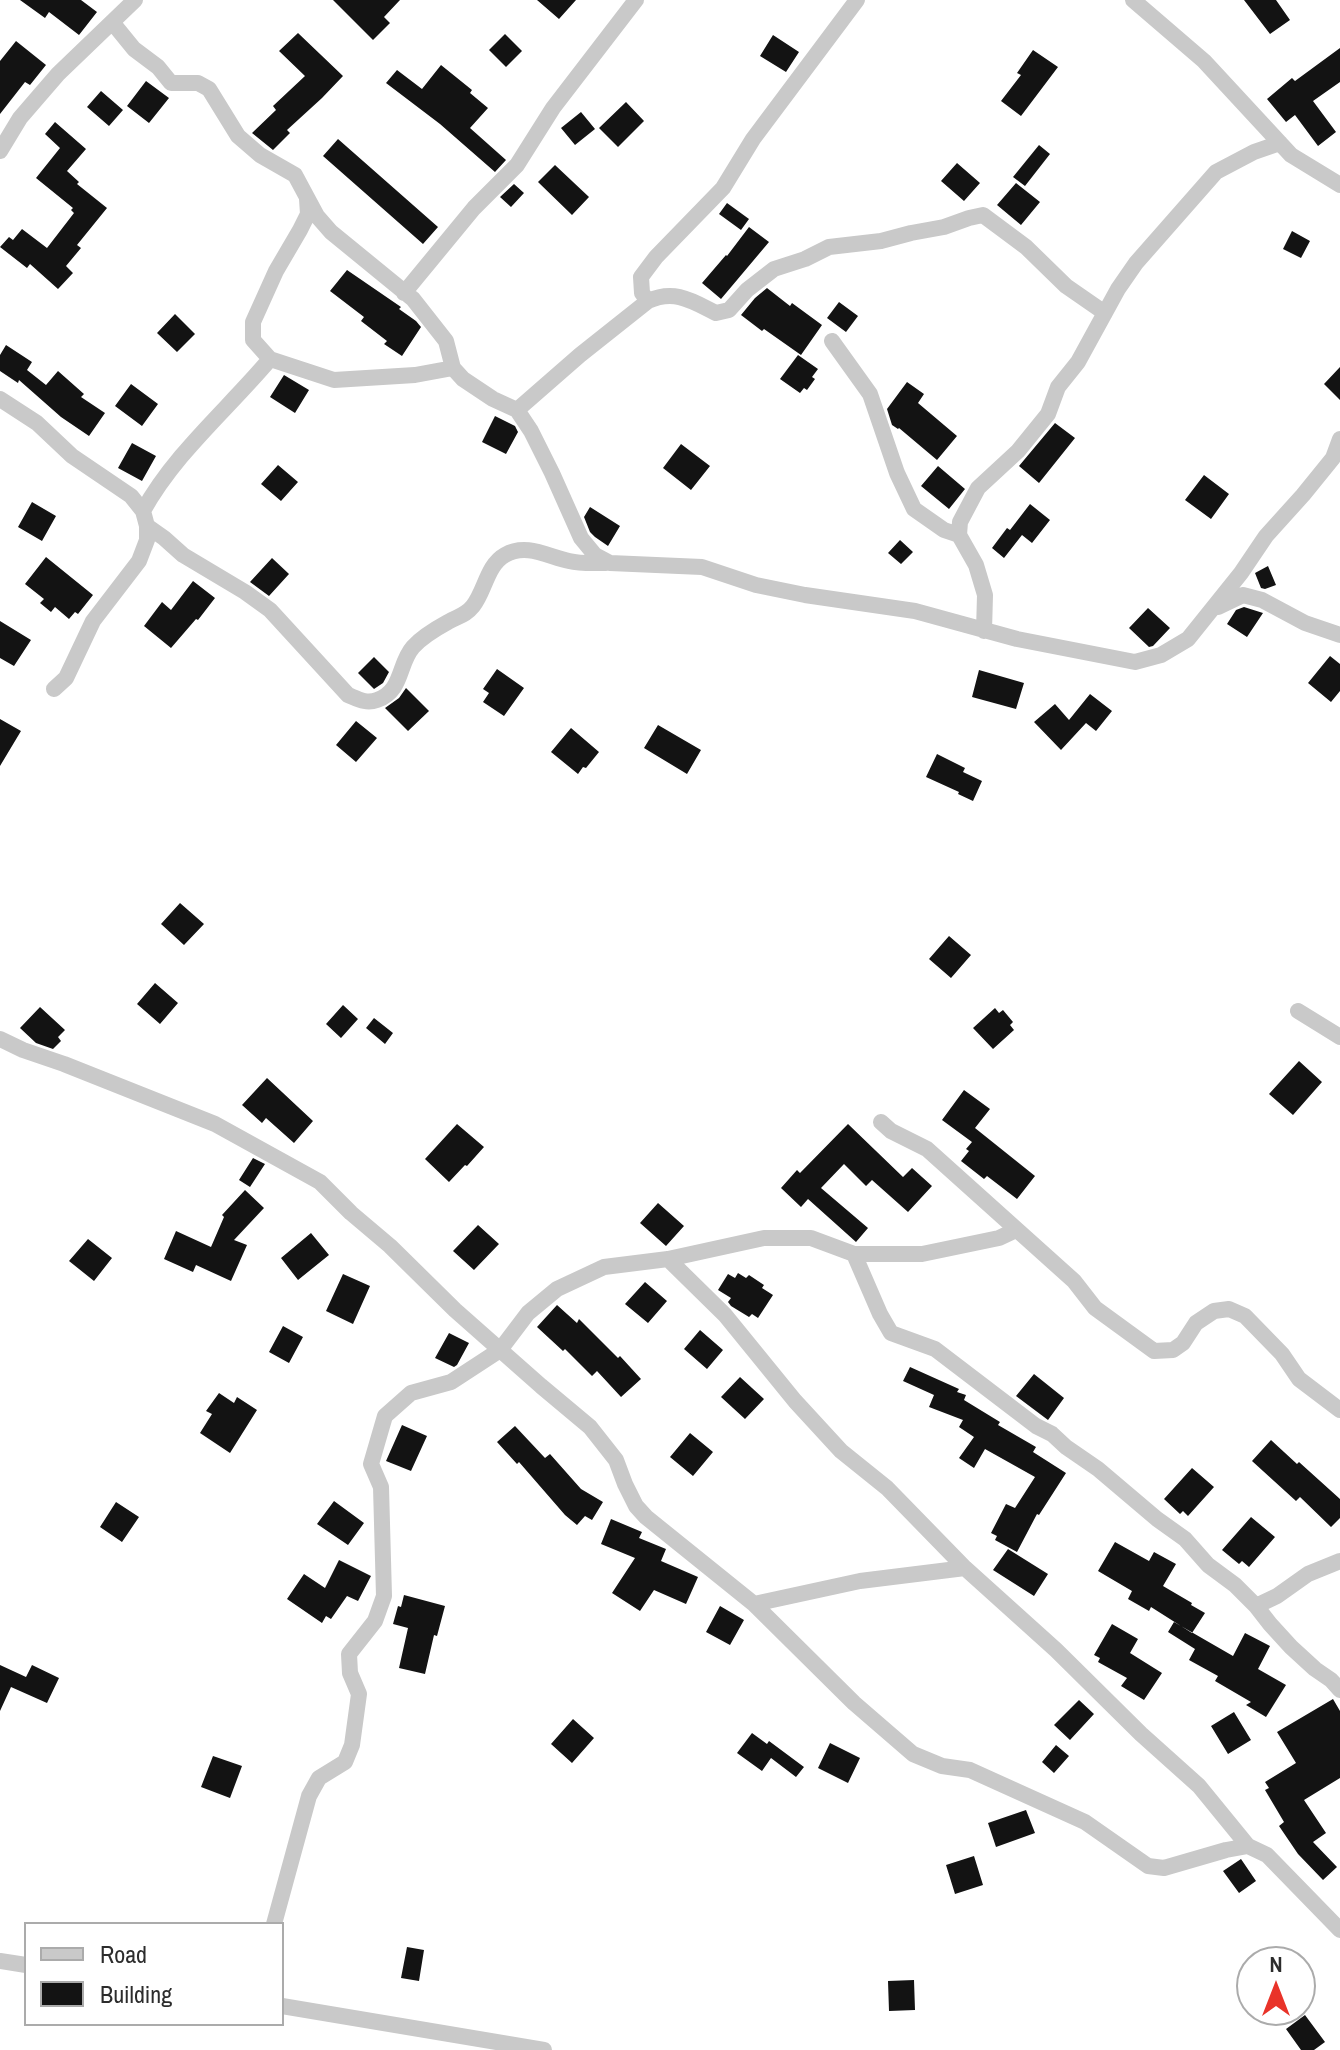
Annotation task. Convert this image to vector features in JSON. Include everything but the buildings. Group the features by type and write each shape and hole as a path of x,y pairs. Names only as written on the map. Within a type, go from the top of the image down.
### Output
{"street":[{"path":"0,151 20,118 49,85 135,0"},
{"path":"404,293 474,208 517,165 553,108 636,0"},
{"path":"648,301 642,293 641,277 656,257 723,188 753,139 857,0"},
{"path":"1133,0 1204,61 1291,155 1340,185"},
{"path":"112,22 134,49 158,67 171,83 198,83 209,89 238,136 260,155 295,175 317,216 331,232 413,299 446,341 453,368 463,379 493,399 517,410 531,431 581,538 595,555 610,563"},
{"path":"984,631 985,595 976,565 959,535 960,522 978,488 1018,451 1048,414 1058,387 1078,362 1136,263 1216,172 1254,152 1280,143"},
{"path":"307,194 308,214 263,297 253,322 253,340 270,359 334,380 415,375 453,368"},
{"path":"517,410 580,355 648,301 659,296 688,299 716,313 729,310 747,290 774,269 829,247 881,241 983,215 1026,247 1066,286 1105,313"},
{"path":"832,341 870,394 897,473 914,509 944,530 959,535"},
{"path":"54,689 66,678 93,621 139,561 147,540 145,519 155,491 270,359"},
{"path":"0,399 37,423 72,456 131,496 145,519 183,555 270,610 348,695 364,702 378,700 389,691 400,678 404,658 415,644 448,622 466,615 503,555 524,548 572,562 702,567 756,585 915,611 984,631 1135,662 1161,655 1188,639 1213,610 1266,536 1333,458 1340,439"},
{"path":"1213,610 1243,595 1262,600 1305,623 1340,635"},
{"path":"1298,1011 1340,1037"},
{"path":"0,1039 215,1124 320,1182 455,1310 577,1414 605,1443 636,1506 646,1517 754,1604 854,1703 913,1754 942,1766 970,1770 1085,1822 1148,1866 1164,1868 1248,1846"},
{"path":"881,1122 891,1131 927,1149 1074,1281 1095,1308 1154,1351 1173,1350 1183,1343 1196,1323 1214,1311 1229,1309 1245,1316 1282,1354 1299,1379 1340,1410"},
{"path":"275,1922 309,1796 319,1778 345,1762 352,1745 359,1694 350,1673 349,1654 375,1621 384,1596 381,1487 371,1464 385,1416 411,1393 451,1382 500,1350 528,1313 557,1289 604,1267 668,1259 764,1238 811,1238 854,1254 922,1254 999,1238 1016,1230"},
{"path":"854,1254 891,1333 935,1349 1098,1469 1185,1539 1208,1565 1256,1606 1291,1647 1340,1690"},
{"path":"668,1259 725,1315 795,1401 841,1451 887,1488 965,1568 1199,1786 1248,1846 1267,1855 1340,1930"},
{"path":"1256,1606 1277,1596 1308,1574 1340,1561"},
{"path":"754,1604 860,1581 965,1568"},
{"path":"0,1961 24,1965"},
{"path":"284,2006 544,2050"}]}
